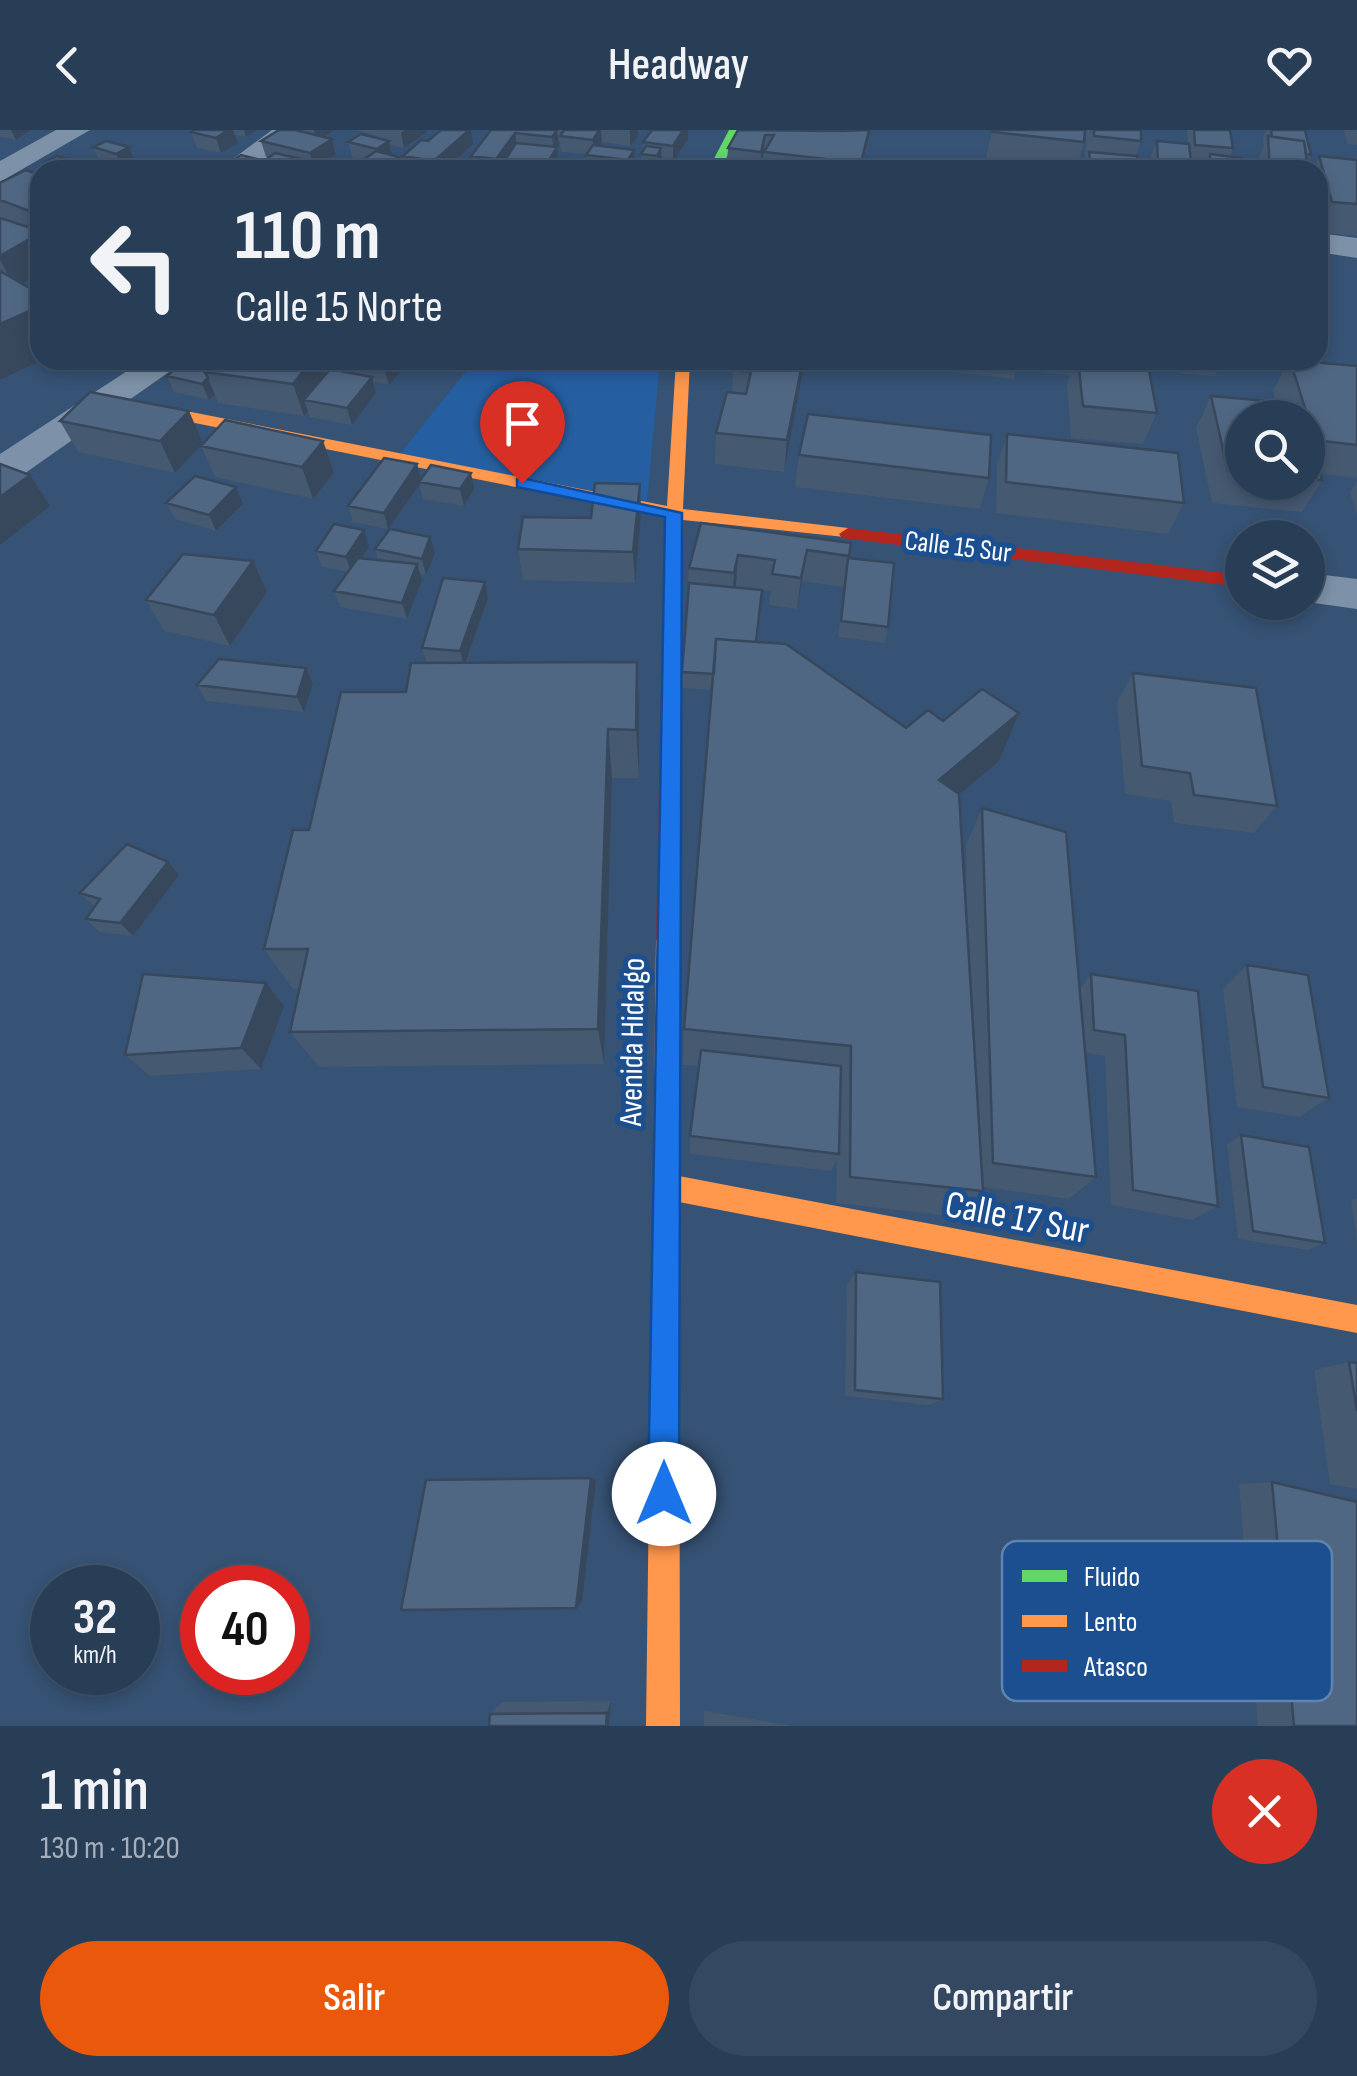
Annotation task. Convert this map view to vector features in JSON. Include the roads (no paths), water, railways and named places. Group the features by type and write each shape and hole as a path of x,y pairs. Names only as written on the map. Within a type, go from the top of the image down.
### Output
{"street":[{"path":"0,173 76,130"},
{"path":"248,160 291,130"},
{"path":"720,160 736,130"},
{"path":"1328,244 1357,248"},
{"path":"0,472 153,370"},
{"name":"Avenida Hidalgo","path":"663,1726 664,1186 674,513 682,370"},
{"name":"Calle 15 Sur","path":"107,400 674,513 1225,578"},
{"path":"1325,590 1357,594"},
{"name":"Calle 17 Sur","path":"664,1186 1357,1318"}]}
